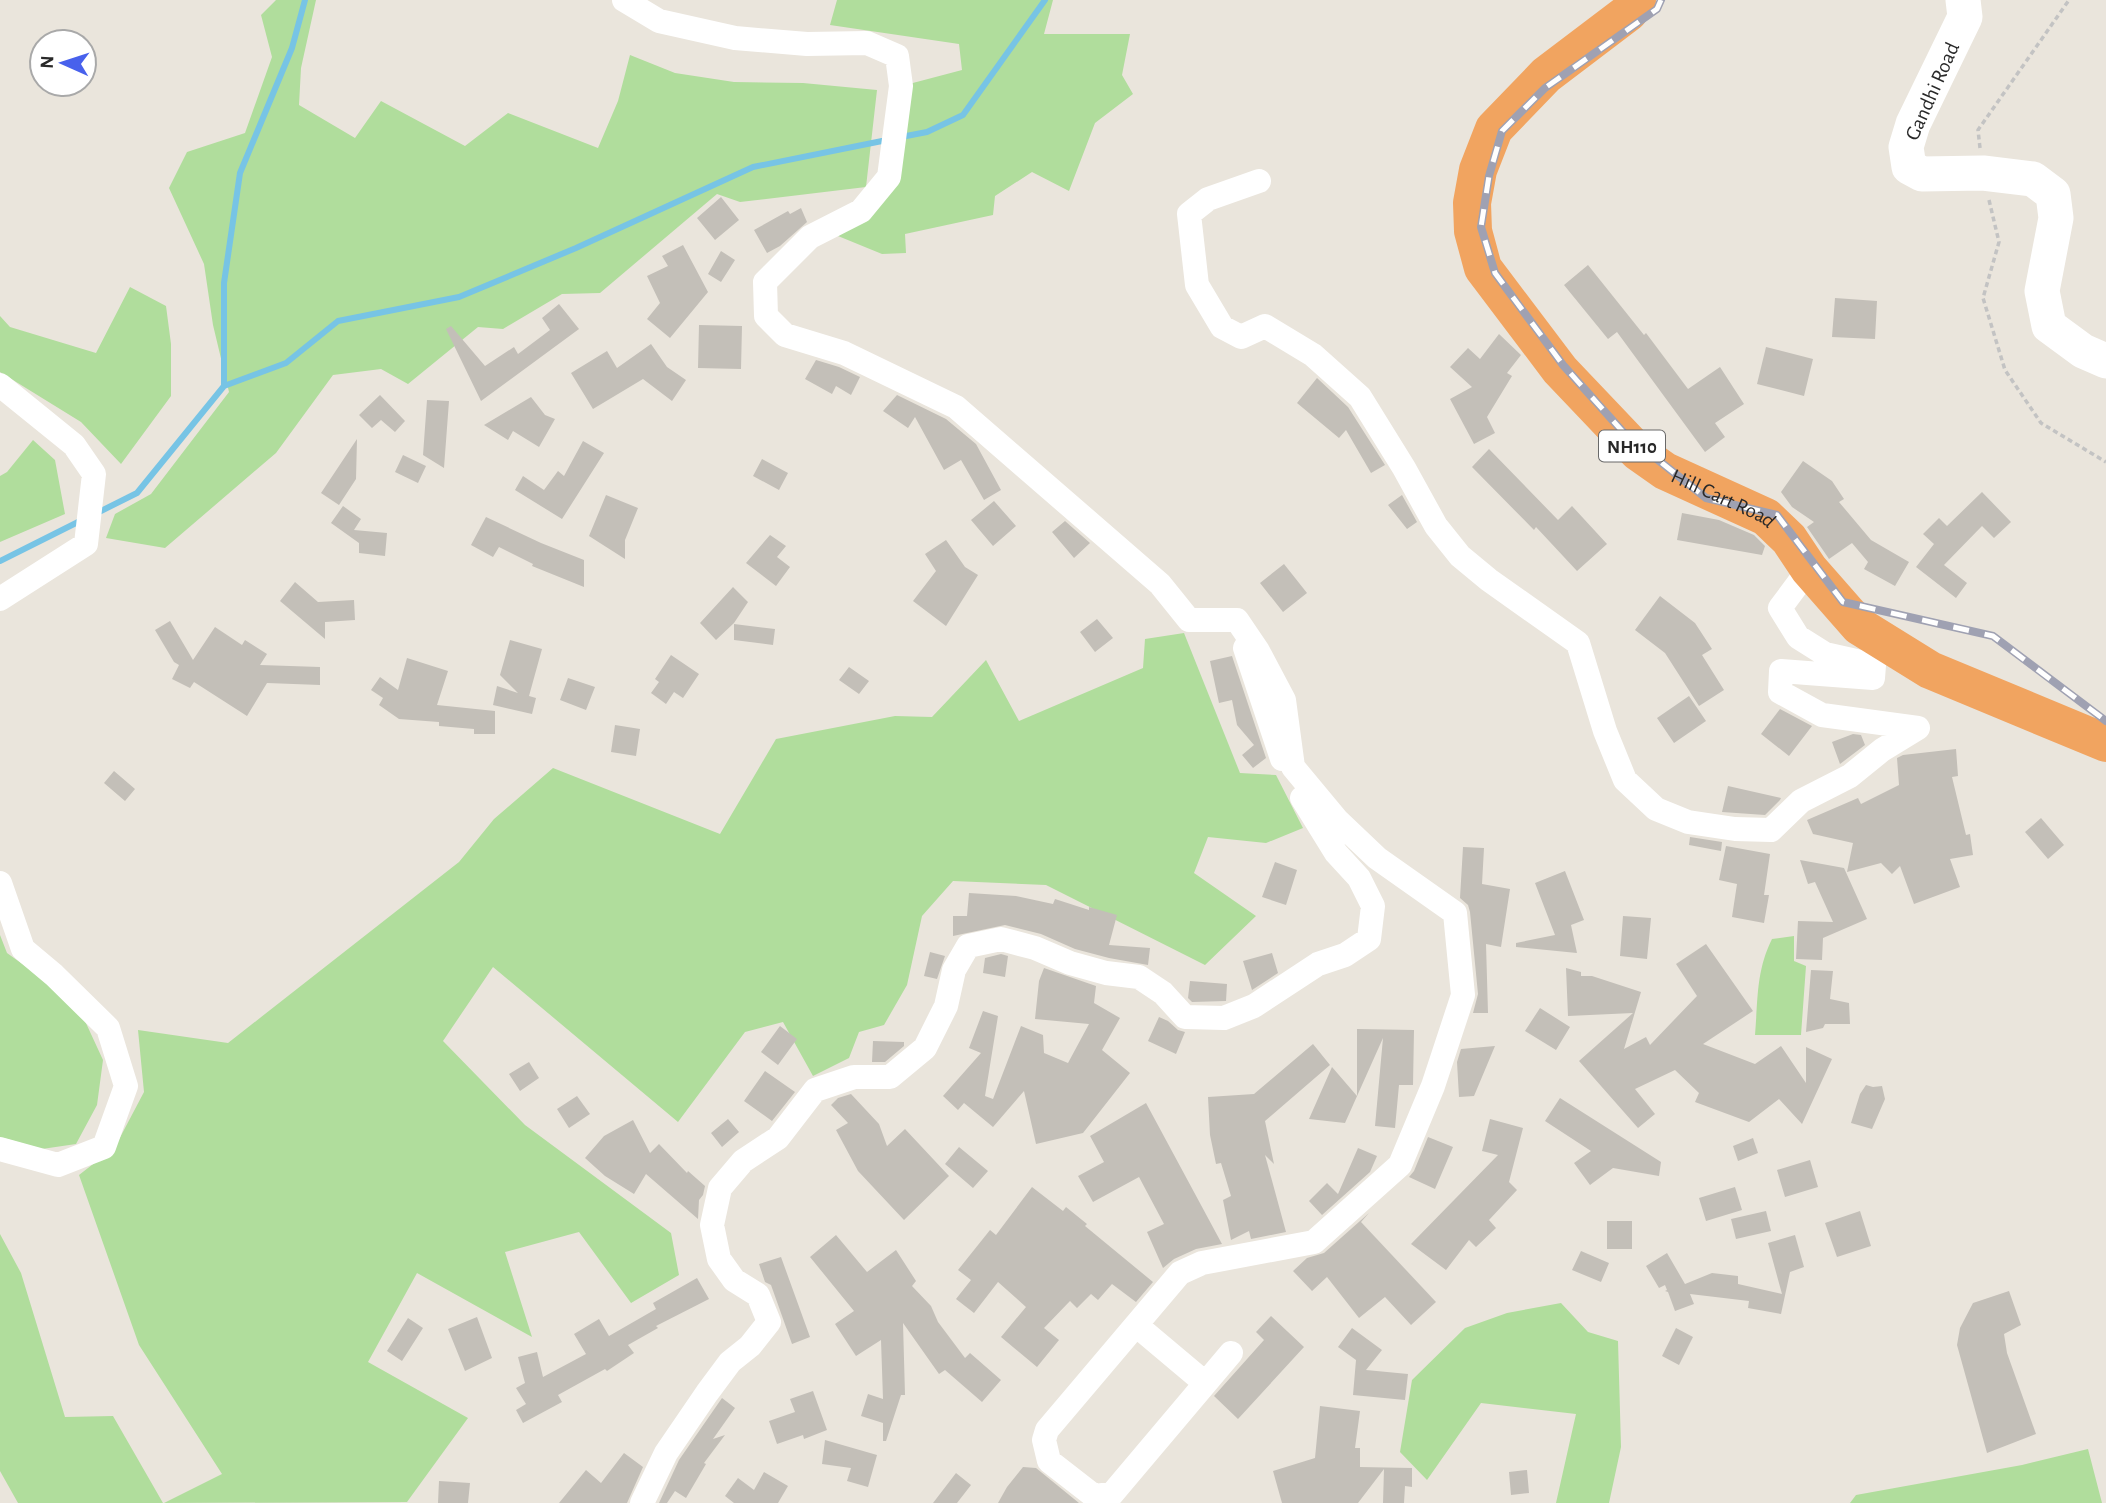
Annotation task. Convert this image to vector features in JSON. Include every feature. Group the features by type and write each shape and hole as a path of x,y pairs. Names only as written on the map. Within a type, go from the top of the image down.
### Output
{"highway":[{"name":"Hill Cart Road","path":"1637,0 1629,12 1546,75 1494,129 1478,170 1472,203 1473,231 1483,268 1560,370 1638,452 1665,471 1766,517 1789,539 1809,569 1859,626 1930,670 2106,743"}],"main road":[{"name":"Gandhi Road","path":"1964,0 1965,18 1913,124 1906,147 1909,167 1922,174 1983,173 2033,179 2053,194 2056,218 2042,291 2049,326 2083,351 2106,361"}],"street":[{"path":"624,1 659,21 735,38 807,44 867,43 897,56 901,86 889,177 861,211 810,237 765,282 766,316 785,335 844,353 956,407 1160,584 1189,620 1237,620"},
{"path":"1259,181 1208,199 1189,214 1197,285 1222,327 1241,337 1265,326 1313,355 1360,397 1436,526 1460,555 1489,580 1578,643 1605,731 1625,780 1657,809 1688,822 1735,830 1771,830 1801,801 1850,776 1882,750 1918,728 1822,715 1780,692 1781,671 1873,678 1874,665 1825,654 1798,637 1780,607 1809,569"},
{"path":"0,384 74,445 94,474 86,544 0,599"},
{"path":"1231,1353 1112,1494 1094,1496 1049,1461 1044,1440 1047,1430 1180,1273 1202,1263 1314,1242 1400,1165 1433,1086 1463,995 1455,913 1377,858 1337,820 1293,767 1284,700 1258,651 1237,620"},
{"path":"642,1503 666,1452 707,1393 730,1362 750,1346 769,1322 758,1295 734,1280 719,1259 712,1225 719,1188 744,1161 778,1138 815,1090 854,1077 890,1077 925,1048 946,1006 954,970 968,946 1000,939 1035,948 1070,963 1106,973 1139,976 1163,993 1185,1017 1224,1018 1254,1006 1318,964 1345,956 1369,939 1373,906 1359,878 1336,853 1287,775 1257,689 1237,620"},
{"path":"0,883 23,949 108,1028 126,1086 104,1147 58,1165 0,1149"},
{"path":"1136,1325 1205,1383"}],"path":[{"path":"2069,0 1978,130 1983,173 1999,242 1983,298 2005,370 2041,423 2106,462"}],"green space":[{"path":"276,0 316,0 301,68 299,105 355,138 381,101 465,146 508,113 598,148 618,101 630,55 675,73 734,82 803,83 877,90 866,187 740,202 717,194 600,293 562,294 503,329 478,327 408,384 381,369 333,375 276,453 165,548 106,538 115,514 151,494 229,392 213,325 204,264 169,188 187,152 245,133 272,57 261,15"},
{"path":"837,0 1053,0 1044,34 1130,34 1122,75 1133,94 1095,123 1069,191 1032,172 995,196 993,215 905,234 906,253 882,254 838,236 867,217 909,84 962,70 959,44 830,25"},
{"path":"130,287 166,306 171,344 171,396 121,464 81,422 0,372 0,316 10,327 96,353"},
{"path":"33,440 55,460 65,514 0,542 0,476 7,472"},
{"path":"1184,633 1240,773 1276,775 1303,828 1266,843 1208,837 1194,873 1256,916 1205,965 1046,885 953,881 922,916 907,985 884,1025 859,1032 849,1058 813,1076 783,1022 745,1032 678,1122 493,967 443,1041 525,1125 671,1233 679,1275 631,1303 579,1232 505,1252 532,1337 417,1273 368,1362 468,1418 407,1502 164,1503 222,1474 139,1345 79,1175 115,1147 144,1092 138,1030 228,1043 459,862 494,819 553,768 720,834 776,739 895,716 932,717 986,660 1019,721 1143,668 1145,639"},
{"path":"0,935 7,953 49,983 85,1021 103,1060 97,1105 76,1144 42,1149 0,1137"},
{"path":"1794,936 1794,961 1806,966 1801,1035 1755,1035 1759,986 1767,951 1772,939"},
{"path":"0,1234 21,1273 65,1417 113,1416 163,1503 18,1503 0,1471"},
{"path":"1561,1303 1588,1332 1618,1341 1621,1447 1609,1503 1556,1503 1576,1414 1481,1403 1427,1480 1400,1452 1412,1380 1465,1328 1507,1313"},
{"path":"2088,1449 2102,1503 1850,1503 1856,1495 2022,1465"}],"building":[{"path":"721,197 739,220 715,240 697,218"},
{"path":"801,208 807,222 780,246 767,253 754,230 788,211 790,214"},
{"path":"683,245 708,292 670,338 647,319 660,303 647,276 668,266 662,256"},
{"path":"721,251 735,260 721,282 708,274"},
{"path":"1588,265 1644,335 1646,333 1688,389 1720,367 1744,404 1715,423 1725,437 1705,452 1617,332 1608,339 1564,285"},
{"path":"1835,298 1877,301 1875,339 1832,337"},
{"path":"559,304 579,329 481,401 446,329 451,326 485,366 514,347 518,354 550,330 542,318"},
{"path":"699,325 742,326 741,369 698,368"},
{"path":"1499,334 1521,355 1507,373 1512,376 1487,417 1495,433 1474,444 1450,399 1472,387 1450,367 1468,348 1480,359"},
{"path":"651,344 667,367 686,380 672,401 643,379 593,409 571,373 607,351 617,368"},
{"path":"1766,347 1813,359 1804,396 1757,384"},
{"path":"816,360 860,377 851,395 836,386 832,394 805,379"},
{"path":"1317,378 1348,407 1385,465 1371,473 1346,430 1339,438 1297,403"},
{"path":"380,395 405,421 395,432 381,420 372,428 359,415"},
{"path":"897,395 946,419 976,444 1001,490 984,500 961,460 944,470 915,417 908,428 883,411"},
{"path":"531,397 545,415 555,419 539,447 513,431 508,440 484,425"},
{"path":"427,400 449,401 444,468 423,455"},
{"path":"357,439 356,479 339,505 321,493"},
{"path":"583,441 604,453 562,519 515,490 523,476 544,490 558,471 564,476"},
{"path":"1489,449 1558,520 1572,506 1607,544 1577,571 1536,527 1534,530 1472,467"},
{"path":"403,455 426,466 418,483 395,472"},
{"path":"762,459 788,473 779,490 753,476"},
{"path":"1803,461 1832,481 1844,499 1839,502 1871,540 1909,562 1895,586 1864,569 1868,562 1852,543 1829,559 1807,527 1814,522 1792,507 1781,492"},
{"path":"1982,492 2011,522 1994,538 1982,526 1944,565 1967,583 1956,598 1916,567 1934,544 1923,534 1939,518 1947,526"},
{"path":"606,495 638,508 625,540 625,559 589,536"},
{"path":"1402,495 1417,522 1407,529 1388,505"},
{"path":"994,501 1016,526 993,546 971,520"},
{"path":"343,506 361,519 354,530 387,533 385,556 359,553 359,543 331,523"},
{"path":"1682,513 1719,520 1754,535 1765,546 1762,555 1677,540"},
{"path":"486,517 584,560 584,587 532,566 533,564 499,547 493,557 471,545"},
{"path":"1065,521 1090,543 1074,558 1052,532"},
{"path":"770,535 786,546 777,557 790,567 776,586 746,563"},
{"path":"946,540 965,567 978,575 946,626 913,601 936,571 925,554"},
{"path":"1284,564 1307,593 1283,612 1260,583"},
{"path":"295,582 318,602 354,600 355,620 325,622 325,639 280,601"},
{"path":"733,587 748,602 734,623 716,640 700,623"},
{"path":"1660,596 1695,623 1712,649 1702,655 1724,690 1699,706 1665,653 1635,630"},
{"path":"1097,619 1113,638 1095,652 1080,632"},
{"path":"170,621 193,660 215,627 242,645 245,640 267,654 260,665 320,667 320,685 267,683 247,716 194,682 190,688 172,679 179,665 174,662 155,630"},
{"path":"734,624 775,629 773,645 734,640"},
{"path":"510,640 542,649 529,696 536,698 532,714 493,705 497,686 518,693 500,675"},
{"path":"671,655 699,674 683,698 674,692 666,704 651,693 659,682 655,679"},
{"path":"1232,656 1266,758 1253,768 1242,755 1254,745 1237,725 1232,700 1219,703 1210,661"},
{"path":"407,658 448,671 437,705 495,711 495,734 474,734 474,729 439,726 439,722 399,719 379,705 383,698 371,690 380,677 398,690"},
{"path":"849,667 869,681 859,694 839,680"},
{"path":"568,678 595,687 586,710 560,700"},
{"path":"1689,696 1706,721 1674,743 1657,718"},
{"path":"1780,709 1812,726 1789,756 1761,734"},
{"path":"615,725 640,729 636,756 611,752"},
{"path":"1853,734 1861,735 1865,745 1840,764 1832,742"},
{"path":"1956,749 1958,776 1952,777 1966,835 1970,834 1973,855 1950,859 1960,887 1914,904 1900,866 1892,874 1881,863 1847,872 1853,843 1813,834 1807,820 1858,798 1861,804 1899,785 1897,758"},
{"path":"114,771 135,789 125,801 104,783"},
{"path":"1728,786 1781,798 1765,815 1722,812"},
{"path":"2041,818 2064,845 2048,859 2025,832"},
{"path":"1690,837 1722,842 1721,851 1689,845"},
{"path":"1726,846 1770,854 1764,895 1769,895 1764,923 1732,917 1737,884 1719,880"},
{"path":"1463,847 1484,848 1482,884 1510,889 1501,947 1486,944 1488,1013 1473,1013 1478,994 1470,912 1468,905 1460,898"},
{"path":"1800,860 1844,868 1867,919 1823,938 1822,960 1796,959 1798,921 1833,922 1815,882 1808,884"},
{"path":"1275,862 1297,870 1286,905 1262,897"},
{"path":"1565,871 1584,920 1571,925 1577,953 1516,947 1516,943 1555,935 1535,883"},
{"path":"969,893 1016,896 1053,904 1055,899 1089,910 1089,907 1117,915 1109,945 1150,948 1148,965 1075,949 1041,934 1005,925 953,936 953,916 967,916"},
{"path":"1623,916 1651,918 1647,959 1620,956"},
{"path":"1706,944 1753,1011 1703,1044 1755,1064 1781,1046 1806,1083 1806,1047 1832,1059 1802,1124 1779,1099 1749,1122 1695,1102 1699,1093 1675,1070 1635,1089 1655,1114 1638,1128 1579,1061 1633,1013 1568,1016 1566,968 1581,972 1581,976 1592,976 1641,992 1624,1049 1646,1037 1650,1045 1697,996 1676,964"},
{"path":"930,952 945,956 937,979 924,976"},
{"path":"1272,953 1278,973 1252,990 1243,961"},
{"path":"1001,954 1008,956 1005,977 983,973 985,958"},
{"path":"1044,968 1096,986 1094,1003 1120,1018 1102,1050 1130,1073 1083,1133 1036,1144 1024,1091 993,1127 964,1103 958,1110 943,1096 981,1053 969,1048 983,1011 998,1016 985,1096 993,1099 1021,1026 1043,1035 1044,1053 1068,1063 1089,1024 1035,1019 1039,981"},
{"path":"1811,970 1833,971 1830,999 1849,1003 1850,1024 1825,1024 1823,1028 1806,1032"},
{"path":"1190,981 1227,984 1226,1001 1192,1002 1188,998"},
{"path":"1540,1008 1570,1027 1556,1050 1525,1031"},
{"path":"1159,1017 1185,1032 1176,1054 1148,1041"},
{"path":"780,1026 797,1039 778,1065 761,1052"},
{"path":"1357,1029 1414,1030 1413,1085 1399,1085 1395,1128 1375,1126 1383,1038 1345,1123 1309,1119 1332,1067 1357,1096"},
{"path":"873,1041 904,1042 904,1046 885,1062 872,1062"},
{"path":"1313,1044 1330,1065 1265,1121 1274,1164 1265,1155 1286,1232 1251,1239 1249,1231 1231,1240 1223,1200 1231,1196 1221,1163 1216,1164 1210,1135 1208,1097 1254,1094"},
{"path":"1495,1046 1474,1096 1459,1097 1457,1062 1461,1049"},
{"path":"529,1062 539,1078 520,1091 509,1074"},
{"path":"765,1071 795,1092 772,1121 744,1101"},
{"path":"1866,1085 1882,1086 1885,1099 1872,1129 1851,1123 1860,1094"},
{"path":"851,1094 879,1124 887,1146 905,1129 949,1176 904,1220 858,1171 836,1130 848,1123 831,1105 838,1098"},
{"path":"577,1096 590,1114 569,1128 557,1109"},
{"path":"1560,1098 1661,1162 1659,1176 1613,1168 1590,1185 1574,1163 1591,1151 1545,1121"},
{"path":"1146,1103 1222,1244 1196,1249 1174,1259 1163,1268 1147,1232 1164,1224 1139,1177 1093,1202 1078,1176 1104,1162 1090,1136"},
{"path":"728,1119 739,1132 722,1147 711,1133"},
{"path":"1490,1119 1523,1128 1509,1182 1517,1190 1489,1220 1496,1228 1476,1247 1469,1240 1446,1270 1411,1244 1498,1155 1482,1151"},
{"path":"633,1120 650,1153 659,1144 687,1173 688,1171 705,1186 699,1200 698,1219 646,1174 634,1194 605,1176 585,1158 604,1136"},
{"path":"1428,1137 1453,1147 1435,1189 1409,1177"},
{"path":"1753,1138 1758,1153 1738,1161 1733,1146"},
{"path":"959,1147 988,1171 973,1188 945,1164"},
{"path":"1358,1148 1377,1156 1370,1172 1322,1215 1309,1201 1327,1183 1338,1194"},
{"path":"1810,1160 1818,1187 1785,1197 1777,1170"},
{"path":"1032,1187 1063,1211 1066,1207 1153,1282 1136,1302 1112,1284 1098,1300 1091,1294 1077,1308 1070,1301 1044,1328 1059,1340 1037,1367 1001,1337 1026,1307 998,1282 974,1313 956,1299 971,1280 958,1270 990,1230 996,1235"},
{"path":"1735,1187 1742,1210 1706,1221 1699,1198"},
{"path":"1766,1211 1771,1231 1736,1239 1731,1219"},
{"path":"1860,1211 1871,1246 1837,1257 1825,1223"},
{"path":"1369,1213 1361,1222 1436,1302 1411,1325 1385,1297 1359,1318 1327,1277 1312,1291 1293,1271 1307,1258 1324,1253"},
{"path":"1607,1221 1632,1221 1632,1249 1607,1249"},
{"path":"836,1235 867,1272 896,1250 916,1281 912,1286 931,1306 938,1322 965,1358 970,1353 1001,1380 982,1402 945,1370 939,1374 903,1323 905,1395 901,1395 886,1441 883,1441 883,1423 861,1416 868,1394 883,1399 881,1340 856,1356 835,1324 854,1311 810,1257"},
{"path":"1795,1235 1804,1267 1790,1272 1781,1314 1748,1308 1749,1301 1690,1294 1694,1304 1675,1311 1668,1292 1665,1291 1665,1285 1659,1288 1646,1266 1667,1253 1685,1284 1712,1273 1738,1276 1738,1284 1782,1294 1768,1243"},
{"path":"1581,1251 1609,1263 1601,1282 1572,1270"},
{"path":"781,1257 810,1337 792,1344 771,1285 765,1282 759,1264"},
{"path":"697,1278 709,1299 656,1326 658,1328 628,1345 634,1353 607,1371 605,1369 558,1395 562,1402 523,1423 516,1410 526,1404 516,1388 525,1383 518,1357 537,1352 543,1377 586,1354 574,1334 599,1319 609,1336 656,1309 653,1303"},
{"path":"2009,1291 2021,1325 2004,1334 2007,1353 2036,1434 1987,1453 1957,1345 1960,1328 1973,1303"},
{"path":"1271,1316 1304,1347 1238,1419 1214,1396 1264,1340 1256,1332"},
{"path":"477,1317 492,1358 465,1371 448,1329"},
{"path":"408,1318 423,1328 402,1361 387,1351"},
{"path":"1352,1328 1382,1350 1366,1370 1408,1374 1405,1400 1353,1395 1356,1360 1338,1347"},
{"path":"1676,1328 1693,1337 1679,1365 1662,1356"},
{"path":"813,1391 827,1430 804,1439 803,1435 777,1444 769,1421 795,1412 790,1399"},
{"path":"722,1398 735,1408 713,1439 725,1435 704,1463 706,1464 686,1498 675,1491 667,1503 659,1503 679,1460"},
{"path":"1320,1406 1360,1411 1355,1448 1360,1448 1360,1467 1412,1468 1412,1487 1405,1486 1404,1503 1383,1503 1384,1469 1358,1503 1282,1503 1273,1471 1315,1458"},
{"path":"825,1440 877,1455 868,1487 847,1481 851,1468 822,1464"},
{"path":"624,1453 643,1467 627,1503 559,1503 586,1470 601,1483"},
{"path":"1023,1467 1036,1468 1079,1503 998,1503"},
{"path":"1527,1470 1529,1493 1511,1495 1509,1472"},
{"path":"764,1472 788,1486 778,1503 734,1503 725,1496 738,1478 754,1490"},
{"path":"956,1473 971,1485 957,1503 933,1503"},
{"path":"439,1481 470,1483 468,1503 438,1503"}],"waterway":[{"path":"97,513 137,493 224,386 224,283 240,173 292,48 305,0"},
{"path":"901,137 927,132 963,115 1045,0"},
{"path":"224,386 286,363 338,321 459,297 576,248 753,167 887,140"},
{"path":"0,561 84,519"}],"railway":[{"path":"1661,0 1657,9 1545,88 1502,131 1489,176 1481,227 1495,273 1563,365 1624,433 1706,498 1777,515 1843,602 1993,636 2106,721"}]}
